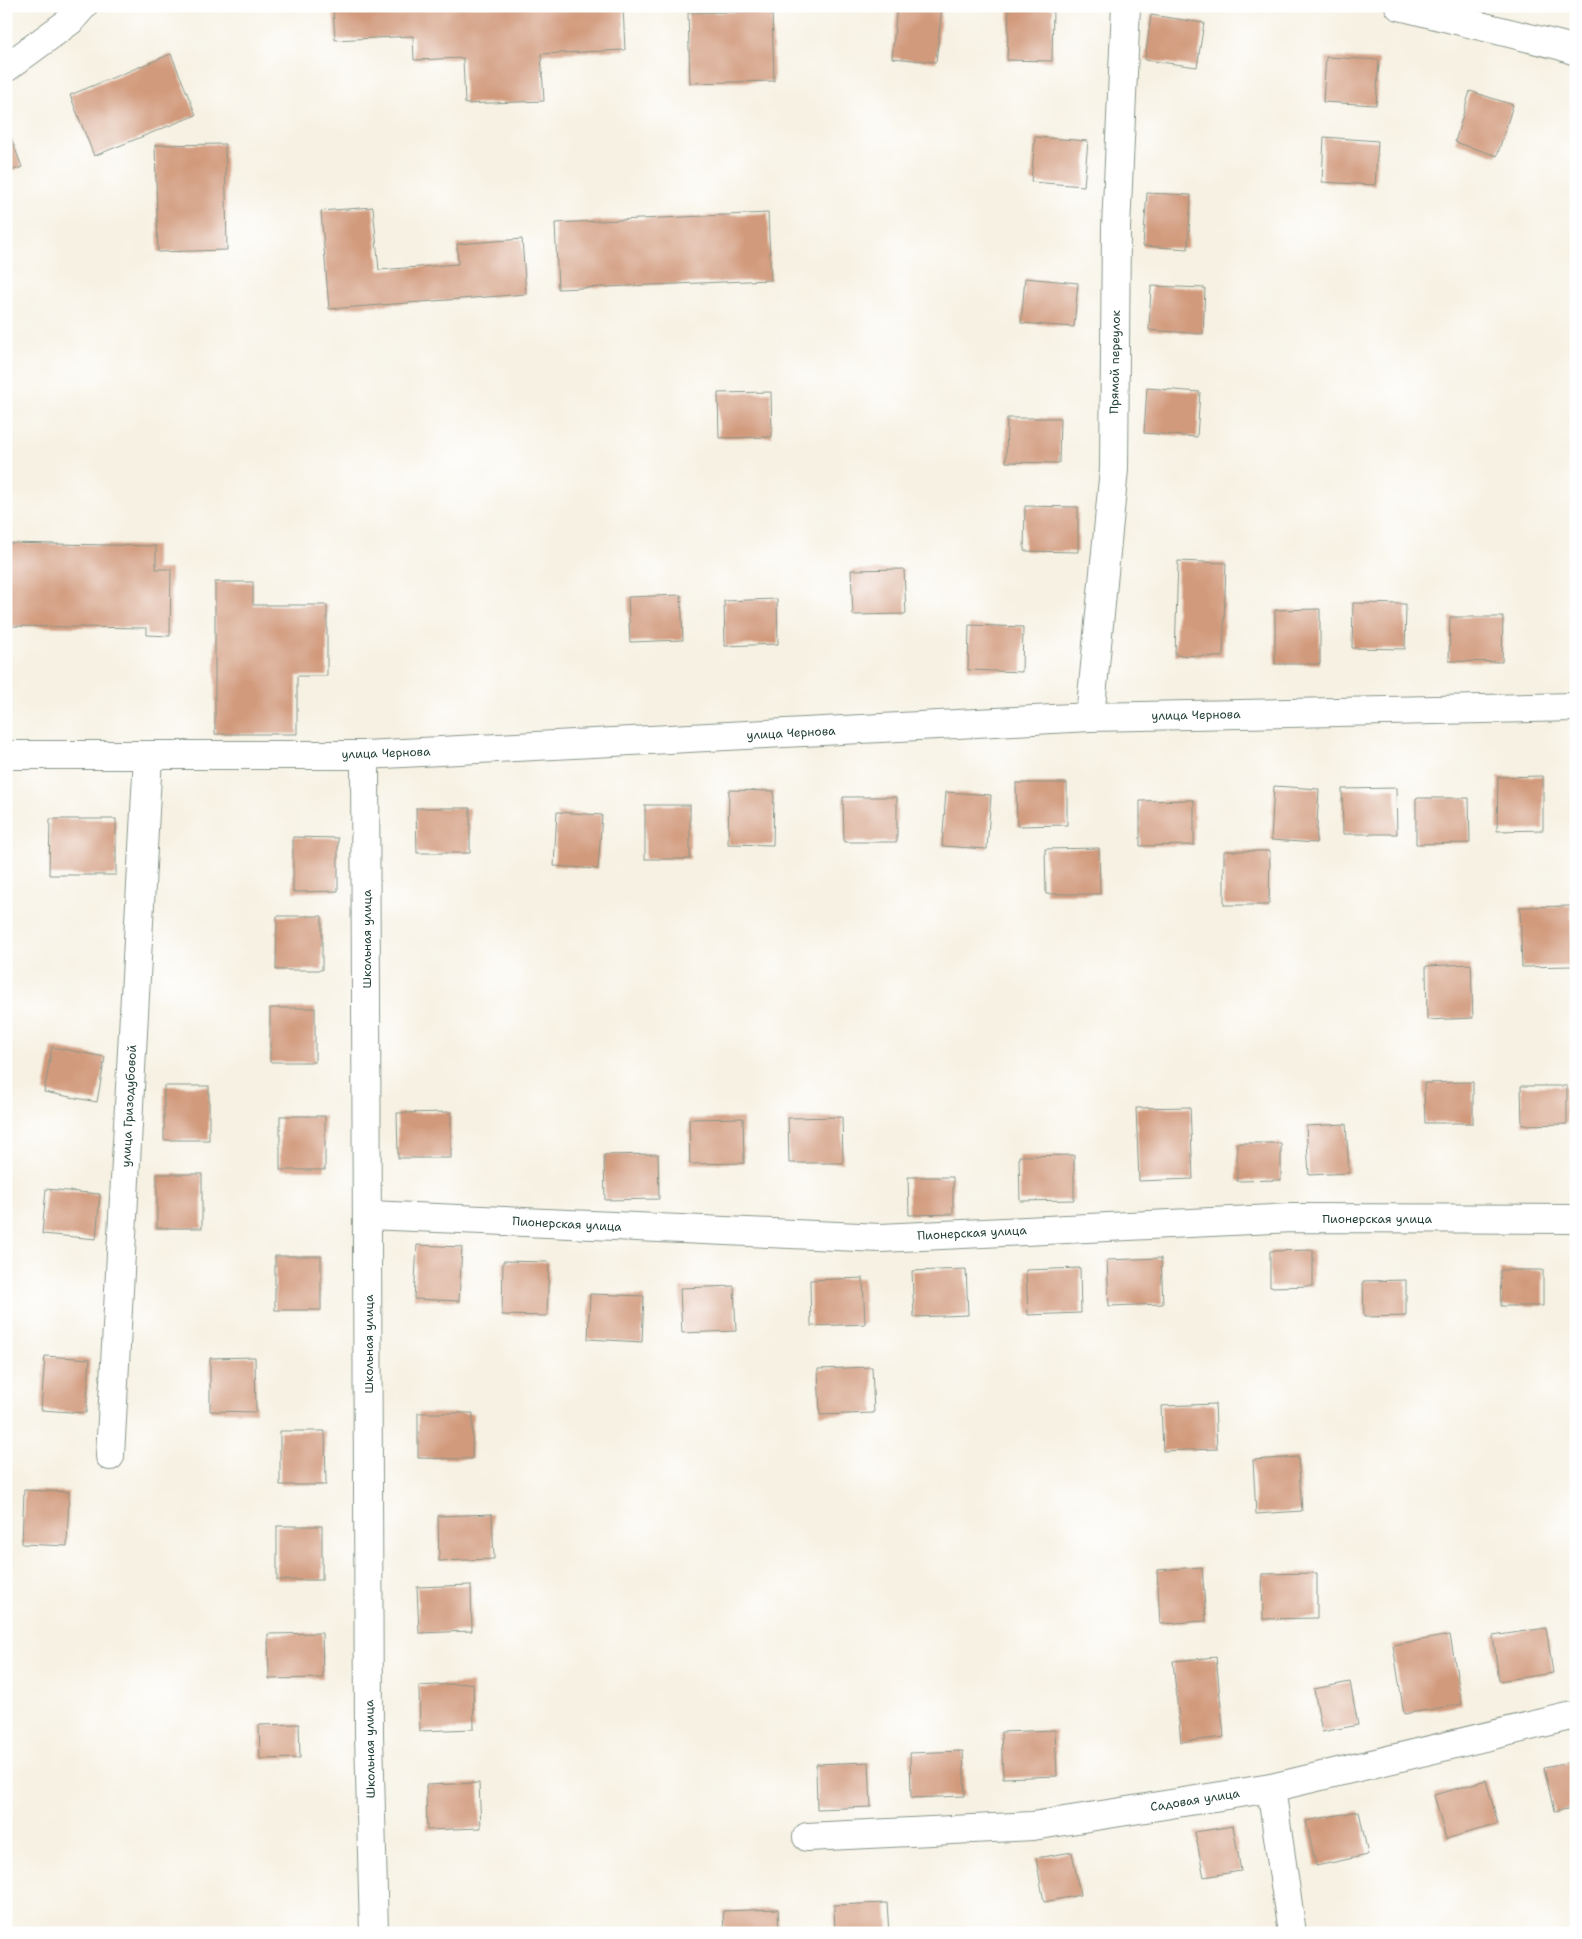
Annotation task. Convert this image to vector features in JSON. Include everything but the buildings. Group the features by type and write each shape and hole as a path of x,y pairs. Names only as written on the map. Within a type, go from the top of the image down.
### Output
{"street":[{"path":"6,68 70,21 82,6"},
{"name":"Прямой переулок","path":"1090,717 1114,469 1116,228 1126,6"},
{"path":"1399,6 1571,41"},
{"name":"улица Чернова","path":"6,754 148,756 365,755 1090,717 1576,707"},
{"name":"Школьная улица","path":"365,755 369,1734 374,1933"},
{"name":"улица Гризодубовой","path":"110,1456 148,756"},
{"name":"Пионерская улица","path":"368,1215 881,1238 1292,1218 1576,1219"},
{"name":"Садовая улица","path":"807,1837 1034,1826 1271,1788 1576,1715"},
{"path":"1271,1788 1292,1933"}]}
